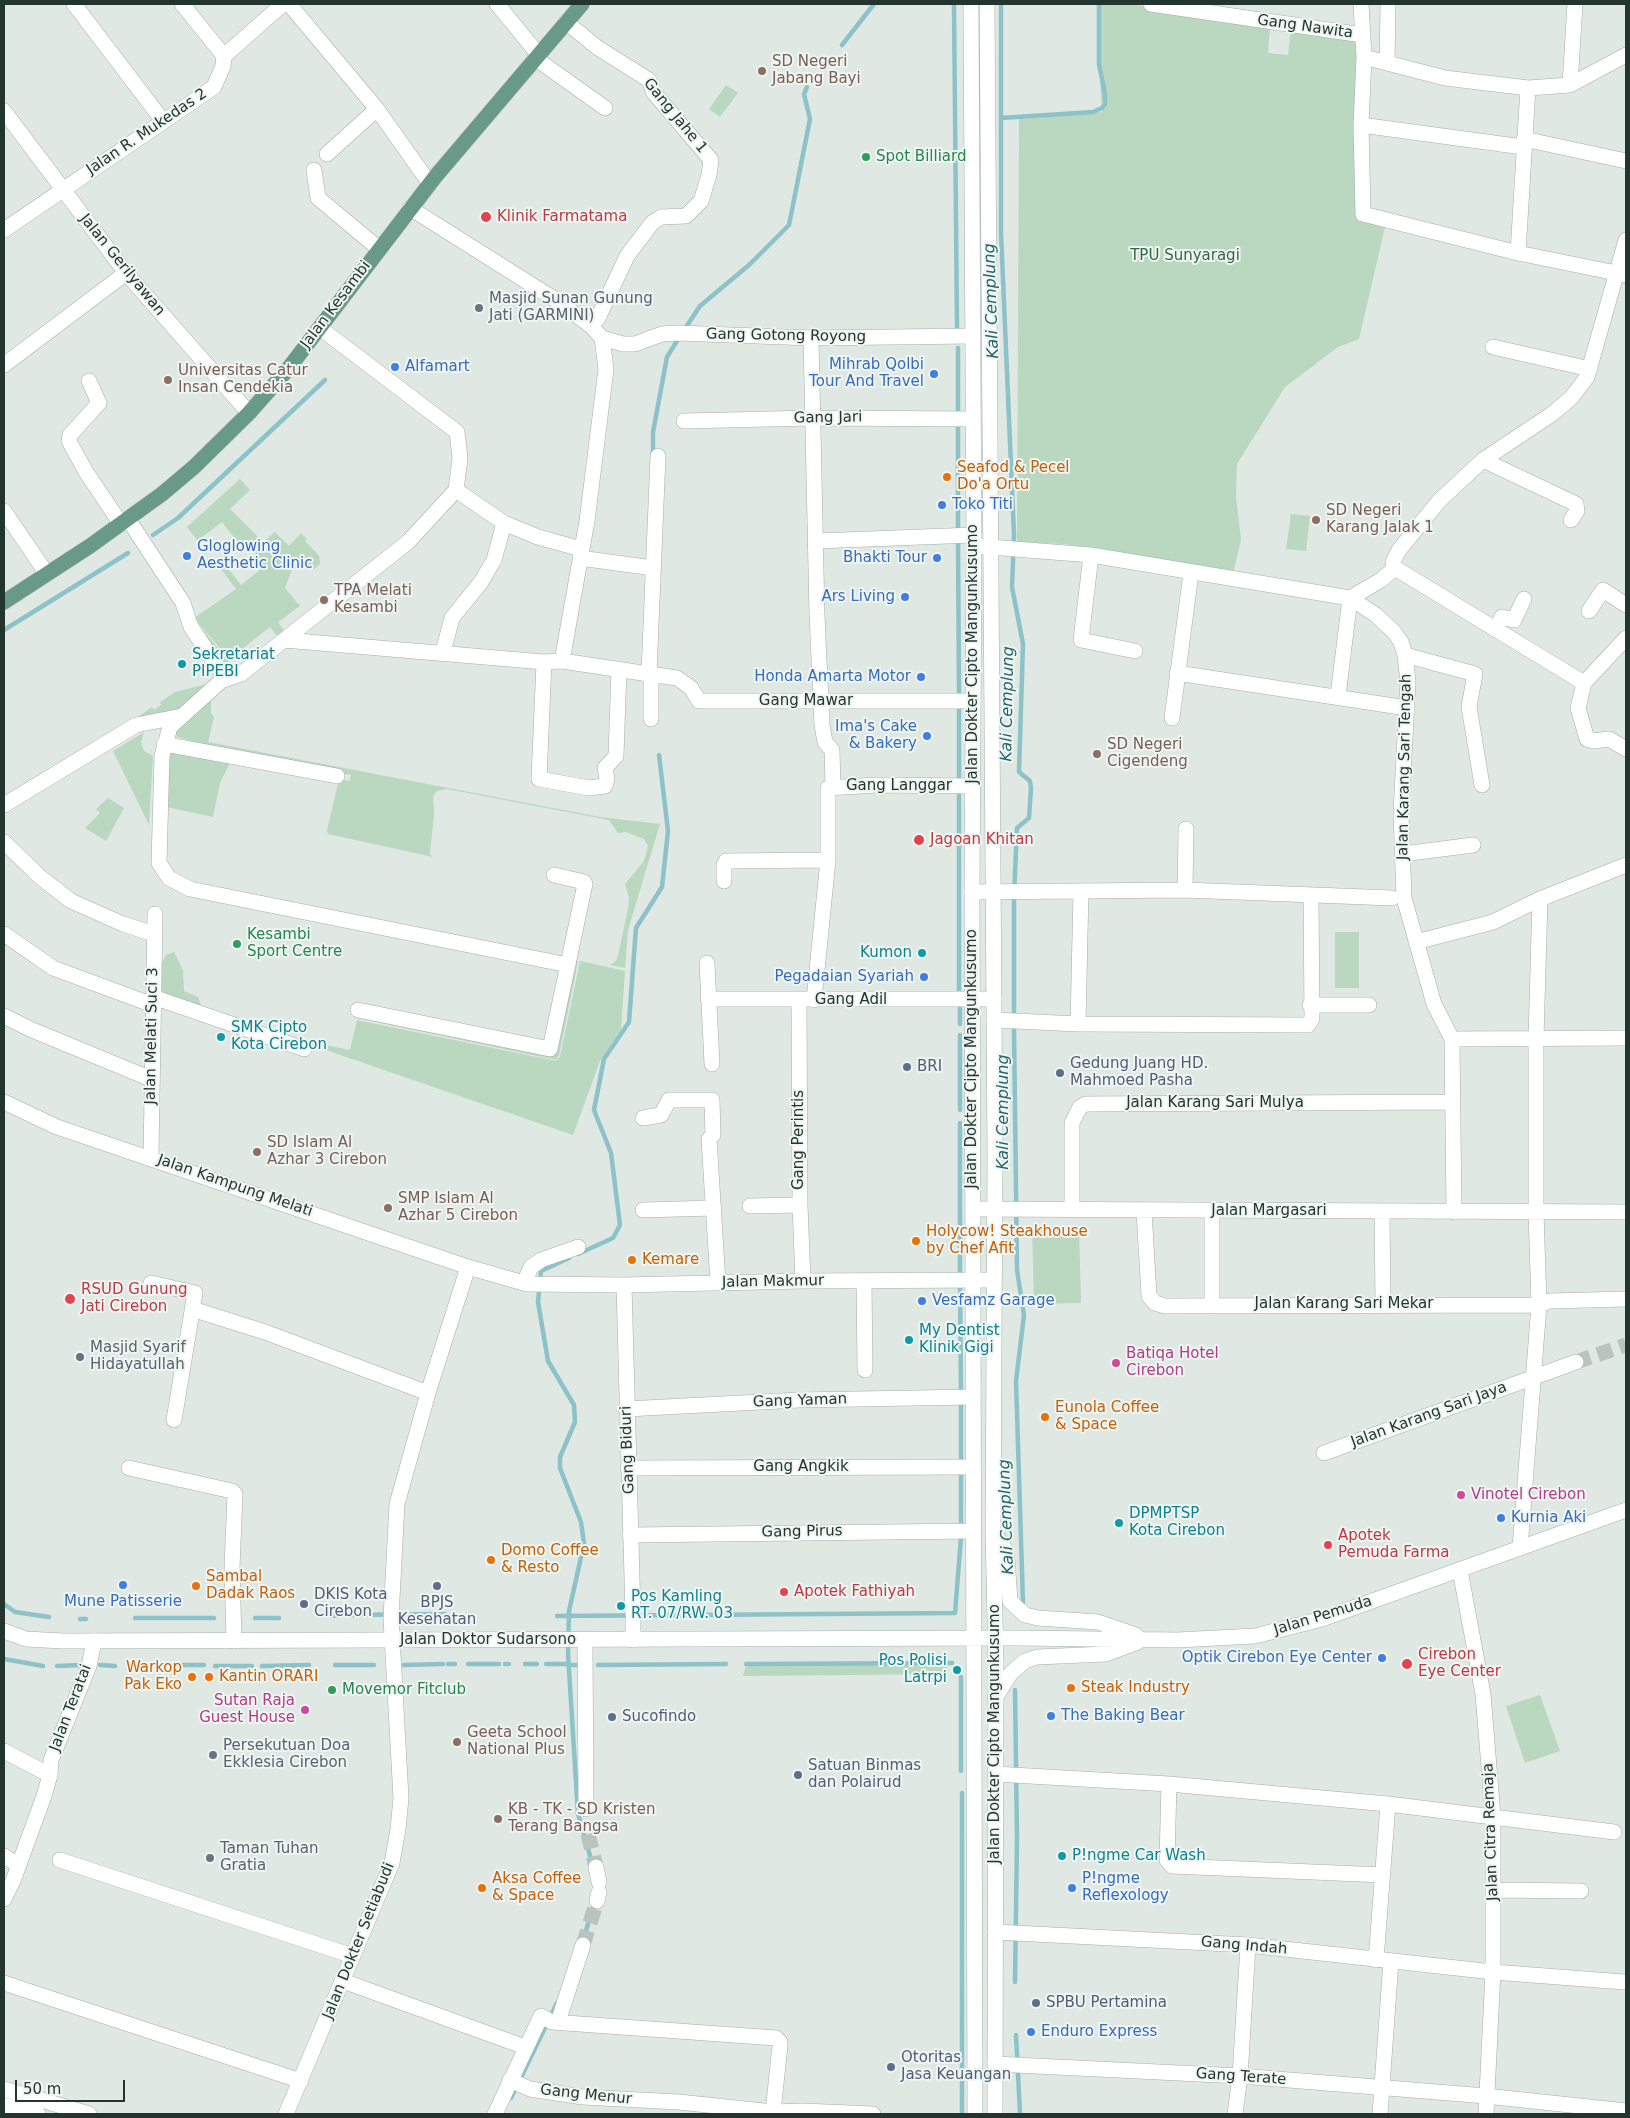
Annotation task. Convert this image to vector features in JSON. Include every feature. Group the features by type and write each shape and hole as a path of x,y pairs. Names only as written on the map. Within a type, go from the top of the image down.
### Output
{"main road":[{"name":"Jalan Kesambi","path":"4,602 125,522 194,467 249,413 320,328 378,248 410,208 582,4"}],"street":[{"path":"74,4 163,121"},
{"path":"182,4 224,56 283,4"},
{"path":"289,4 377,109 430,184"},
{"path":"497,4 537,56 606,108"},
{"name":"Jalan Dokter Cipto Mangunkusumo","path":"971,4 974,540 972,1000 976,2114"},
{"name":"Jalan Dokter Cipto Mangunkusumo","path":"987,4 996,891 994,999 1000,1021 994,1280 993,1532 1000,1774 1008,1933 1009,2064 995,2114"},
{"path":"1361,4 1364,58 1361,126 1363,214 1518,253 1622,274"},
{"path":"1387,63 1388,4"},
{"path":"1570,85 1575,4"},
{"name":"Gang Nawita","path":"1155,5 1363,35"},
{"name":"Gang Jahe 1","path":"566,22 598,48 649,80 654,93 711,160 710,175 701,200 686,216 661,217 652,223 627,256 598,318 591,326"},
{"path":"1364,58 1445,78 1528,88 1570,85 1626,55"},
{"name":"Jalan R. Mukedas 2","path":"4,230 214,87 223,66 224,56"},
{"path":"1518,253 1528,88"},
{"path":"327,154 377,109"},
{"name":"Jalan Gerilyawan","path":"4,111 126,273 249,413"},
{"path":"1361,126 1524,143 1626,161"},
{"path":"314,170 318,198 378,248"},
{"path":"410,208 559,302 591,326 602,338 606,368 587,520 562,661"},
{"path":"1395,568 1394,558 1439,501 1483,460 1552,414 1571,398 1587,377 1622,274 1626,240"},
{"path":"4,366 126,273"},
{"path":"320,328 457,432 460,458 456,490 408,542 241,674 226,680 170,727 164,744 159,857 164,872 178,884 190,888 568,965"},
{"name":"Gang Gotong Royong","path":"602,338 623,344 635,344 662,334 811,338 973,336"},
{"name":"Gang Perintis","path":"803,1281 800,1206 806,999 828,860 832,750 825,742 821,701 811,338"},
{"path":"1493,347 1590,369"},
{"path":"89,381 99,403 70,435 69,441 86,472 142,541 183,603 191,627 226,680"},
{"name":"Gang Jari","path":"684,420 813,418 973,419"},
{"path":"651,719 651,679 649,674 650,568 658,456"},
{"path":"1483,460 1576,504 1577,511 1571,520"},
{"path":"456,490 504,523 580,554 650,568"},
{"path":"4,511 47,574"},
{"path":"443,652 452,618 480,582 494,560 504,523"},
{"name":"Jalan Karang Sari Tengah","path":"816,541 974,540 991,546 1091,555 1350,598 1386,624 1400,642 1405,655 1407,708 1401,812 1404,898 1434,1004 1452,1039 1454,1212"},
{"path":"1091,555 1081,640 1135,651"},
{"path":"1338,696 1350,598 1381,580 1395,568"},
{"path":"1395,568 1584,684"},
{"path":"1172,718 1191,573"},
{"path":"1589,611 1603,590 1626,605"},
{"path":"1496,630 1502,618 1514,620 1524,599"},
{"path":"1626,638 1584,684 1578,708 1587,739 1609,739 1626,749"},
{"name":"Gang Mawar","path":"284,640 544,662 562,661 619,669 677,678 691,688 699,701 973,701"},
{"path":"1405,655 1475,674 1469,707 1482,785"},
{"path":"544,662 539,780 589,788 605,786 607,779 605,768 616,756 619,669"},
{"path":"1178,673 1407,708"},
{"path":"4,805 136,725 182,716"},
{"path":"164,744 337,776"},
{"name":"Gang Langgar","path":"830,789 973,786"},
{"path":"1186,829 1186,890"},
{"path":"4,842 40,877 71,901 123,924 154,934"},
{"path":"1403,854 1473,845"},
{"path":"724,881 724,865 726,861 828,860"},
{"path":"1416,942 1493,922 1540,899 1626,865"},
{"path":"358,1010 550,1048 585,883 554,875"},
{"path":"972,892 1186,890 1392,898"},
{"path":"1078,1024 1081,891"},
{"path":"1000,1021 1078,1024 1308,1025 1312,1019 1310,1005 1311,895"},
{"path":"1520,1548 1539,1305 1536,1212 1536,1038 1540,899"},
{"name":"Jalan Melati Suci 3","path":"151,1157 155,914"},
{"path":"4,934 53,968 304,1049"},
{"path":"707,963 712,1064"},
{"name":"Gang Adil","path":"708,999 994,999"},
{"path":"1310,1005 1369,1005"},
{"path":"4,1016 30,1029 151,1079"},
{"path":"1452,1039 1626,1038"},
{"path":"644,1118 661,1115 668,1100 712,1100 713,1135 709,1139 718,1283"},
{"name":"Jalan Kampung Melati","path":"4,1102 57,1126 468,1267 525,1284 552,1286"},
{"name":"Jalan Karang Sari Mulya","path":"1072,1207 1072,1123 1080,1107 1086,1104 1453,1102"},
{"path":"750,1206 800,1206"},
{"name":"Jalan Margasari","path":"973,1209 1072,1207 1088,1210 1144,1211 1626,1212"},
{"path":"643,1210 714,1208"},
{"name":"Jalan Karang Sari Mekar","path":"1144,1211 1149,1296 1152,1300 1165,1306 1212,1304 1539,1305 1550,1301 1626,1299"},
{"path":"1212,1211 1212,1304"},
{"path":"1382,1212 1383,1304"},
{"path":"525,1284 531,1267 541,1260 578,1247"},
{"path":"391,1641 398,1501 428,1393 468,1267"},
{"name":"Jalan Makmur","path":"552,1286 803,1281 994,1280"},
{"path":"864,1281 865,1370"},
{"path":"151,1283 195,1293 174,1420"},
{"name":"Gang Biduri","path":"624,1285 633,1640"},
{"path":"192,1309 265,1332 428,1393"},
{"name":"Jalan Karang Sari Jaya","path":"1324,1453 1576,1362"},
{"name":"Gang Yaman","path":"626,1409 799,1400 973,1397"},
{"name":"Gang Angkik","path":"628,1468 974,1467"},
{"path":"129,1468 232,1491 235,1494 232,1568 234,1641"},
{"name":"Jalan Pemuda","path":"974,1638 1178,1640 1255,1636 1296,1627 1626,1510"},
{"name":"Gang Pirus","path":"630,1536 974,1531"},
{"path":"993,1532 1003,1545 1007,1558 1011,1603 1030,1617 1098,1622 1144,1639"},
{"name":"Jalan Citra Remaja","path":"1460,1570 1483,1694 1493,1816 1493,1972 1486,2114"},
{"name":"Jalan Doktor Sudarsono","path":"4,1632 36,1640 94,1641 974,1638"},
{"path":"998,1693 1017,1667 1037,1657 1106,1654 1144,1639"},
{"path":"584,1640 586,1809"},
{"name":"Jalan Teratai","path":"4,1899 50,1775 51,1760 89,1666 94,1641"},
{"name":"Jalan Dokter Setiabudi","path":"286,2114 392,1863 401,1798 391,1641"},
{"path":"4,1751 50,1775"},
{"path":"1000,1774 1169,1784 1388,1804 1614,1832"},
{"path":"1169,1784 1167,1860 1172,1866 1383,1875"},
{"path":"1380,2114 1382,2089 1383,1875 1388,1804"},
{"path":"4,1856 18,1865"},
{"path":"60,1860 353,1956"},
{"path":"1494,1890 1581,1891"},
{"name":"Gang Indah","path":"1008,1933 1248,1945 1493,1972 1624,1982"},
{"path":"550,2020 583,1945"},
{"path":"1235,2114 1240,2076 1248,1945"},
{"path":"343,1981 525,2047"},
{"path":"4,1983 301,2081"},
{"path":"494,2114 499,2109 514,2082 525,2047 540,2016 550,2020 776,2038 780,2042 780,2046 773,2112"},
{"name":"Gang Terate","path":"1009,2064 1240,2076 1486,2096 1584,2111 1625,2111"},
{"name":"Gang Menur","path":"514,2082 544,2092 583,2097 679,2102 773,2112 803,2110 874,2114"},
{"path":"4,2089 90,2114"},
{"path":"4,2105 38,2114"}],"green space":[{"name":"TPU Sunyaragi","path":"1099,4 1129,4 1270,27 1268,53 1288,55 1291,29 1358,38 1357,211 1385,227 1359,339 1338,347 1285,387 1237,464 1236,496 1241,540 1233,573 1064,544 1017,542 1019,119 1102,112 1097,33"},
{"path":"726,85 738,93 720,117 709,109"},
{"path":"240,479 250,490 230,509 263,542 275,532 289,546 301,533 307,539 305,541 319,556 320,564 314,569 303,567 292,569 285,588 300,606 278,622 285,632 278,637 270,627 229,659 194,618 236,589 215,561 220,558 241,585 265,566 249,546 244,550 222,522 202,537 205,541 200,544 187,527"},
{"path":"1291,514 1310,516 1306,551 1286,549"},
{"path":"192,617 229,661 223,667"},
{"path":"207,684 181,709 138,717 152,707 154,710 161,705 160,702 175,692"},
{"path":"211,700 211,713 214,717 208,742 600,817 660,824 628,930 625,968 610,965 616,961 618,955 628,909 629,898 625,884 644,861 648,846 644,839 626,832 618,833 609,820 447,789 437,791 433,796 434,813 430,854 433,857 328,834 327,830 339,779 350,781 351,775 340,773 341,770 207,744 197,745 195,742 177,737 175,732"},
{"path":"144,732 141,742 144,751 153,756 149,825 113,751"},
{"path":"171,752 230,763 220,783 213,817 167,807 168,754"},
{"path":"108,798 124,808 106,841 85,828 100,813 96,809"},
{"path":"1335,932 1359,932 1359,988 1335,988"},
{"path":"174,952 183,970 184,991 198,997 201,1006 160,994 161,965 166,955"},
{"path":"576,960 578,961 559,1056 556,1060 357,1018 357,1016 552,1056 557,1053"},
{"path":"580,961 625,971 621,1029 600,1061 573,1135 291,1038 350,1050 357,1020 556,1061 560,1057"},
{"path":"1079,1226 1081,1303 1034,1304 1032,1227"},
{"path":"947,1664 947,1674 743,1676 746,1665"},
{"path":"1540,1695 1560,1751 1525,1763 1506,1706"}],"waterway":[{"path":"842,45 874,4"},
{"path":"954,4 957,331"},
{"name":"Kali Cemplung","path":"1001,4 1001,233 1014,535 1012,587 1023,644 1019,772 1030,781 1031,788 1029,818 1017,828 1014,896 1017,1270 1024,1315 1016,1381 1023,1603"},
{"path":"1001,118 1093,112 1102,108 1105,104 1105,94 1099,64 1099,4"},
{"path":"684,330 700,306 749,265 789,225 810,119 804,94 807,87"},
{"path":"653,454 653,432 667,357 680,336"},
{"path":"958,348 958,411"},
{"path":"153,535 178,518 325,380"},
{"path":"958,427 958,532"},
{"path":"958,540 959,694"},
{"path":"4,630 128,553"},
{"path":"959,707 959,780"},
{"path":"578,1254 613,1238 620,1225 611,1153 594,1110 604,1059 629,1022 636,928 662,887 668,831 659,755"},
{"path":"959,792 959,995"},
{"path":"960,1005 960,1024"},
{"path":"960,1035 960,1110"},
{"path":"960,1123 960,1274"},
{"path":"569,1258 541,1271 538,1302 548,1361 574,1405 575,1422 560,1457 560,1468 581,1522 584,1544 569,1611 568,1654 578,1814 593,1866"},
{"path":"960,1283 961,1392"},
{"path":"961,1401 961,1463"},
{"path":"961,1470 961,1528"},
{"path":"557,1616 955,1613 961,1537"},
{"path":"4,1604 15,1612 49,1617"},
{"path":"351,1615 445,1614"},
{"path":"331,1616 341,1615"},
{"path":"135,1618 214,1618"},
{"path":"255,1618 279,1618"},
{"path":"80,1619 86,1619"},
{"path":"4,1659 43,1666"},
{"path":"746,1664 952,1663"},
{"path":"404,1665 443,1664"},
{"path":"448,1664 455,1664"},
{"path":"468,1664 499,1664"},
{"path":"525,1664 537,1664"},
{"path":"546,1664 569,1664"},
{"path":"598,1665 726,1664"},
{"path":"57,1666 82,1665"},
{"path":"100,1665 115,1666"},
{"path":"175,1665 204,1665"},
{"path":"262,1666 309,1665"},
{"path":"335,1665 374,1665"},
{"path":"569,1665 582,1665"},
{"path":"129,1666 141,1666"},
{"path":"215,1666 252,1666"},
{"path":"961,1677 961,1771"},
{"path":"1015,1690 1017,1838 1015,1982"},
{"path":"962,1793 962,2114"},
{"path":"582,1943 595,1902"},
{"path":"511,2098 557,2003"},
{"path":"1016,2035 1020,2114"}],"tunnel":[{"path":"1576,1362 1626,1345"},
{"path":"588,1834 596,1867"},
{"path":"583,1945 597,1901"}],"place":[{"name":"SD Negeri Jabang Bayi","path":"762,71"},
{"name":"Spot Billiard","path":"866,157"},
{"name":"Klinik Farmatama","path":"486,217"},
{"name":"Masjid Sunan Gunung Jati (GARMINI)","path":"479,308"},
{"name":"Alfamart","path":"395,367"},
{"name":"Mihrab Qolbi Tour And Travel","path":"934,374"},
{"name":"Universitas Catur Insan Cendekia","path":"168,380"},
{"name":"Seafod & Pecel Do'a Ortu","path":"947,477"},
{"name":"Toko Titi","path":"942,505"},
{"name":"SD Negeri Karang Jalak 1","path":"1316,520"},
{"name":"Gloglowing Aesthetic Clinic","path":"187,556"},
{"name":"Bhakti Tour","path":"937,558"},
{"name":"Ars Living","path":"905,597"},
{"name":"TPA Melati Kesambi","path":"324,600"},
{"name":"Sekretariat PIPEBI","path":"182,664"},
{"name":"Honda Amarta Motor","path":"921,677"},
{"name":"Ima's Cake & Bakery","path":"927,736"},
{"name":"SD Negeri Cigendeng","path":"1097,754"},
{"name":"Jagoan Khitan","path":"919,840"},
{"name":"Kesambi Sport Centre","path":"237,944"},
{"name":"Kumon","path":"922,953"},
{"name":"Pegadaian Syariah","path":"924,977"},
{"name":"SMK Cipto Kota Cirebon","path":"221,1037"},
{"name":"BRI","path":"907,1067"},
{"name":"Gedung Juang HD. Mahmoed Pasha","path":"1060,1073"},
{"name":"SD Islam Al Azhar 3 Cirebon","path":"257,1152"},
{"name":"SMP Islam Al Azhar 5 Cirebon","path":"388,1208"},
{"name":"Holycow! Steakhouse by Chef Afit","path":"916,1241"},
{"name":"Kemare","path":"632,1260"},
{"name":"RSUD Gunung Jati Cirebon","path":"70,1299"},
{"name":"Vesfamz Garage","path":"922,1301"},
{"name":"My Dentist Klinik Gigi","path":"909,1340"},
{"name":"Masjid Syarif Hidayatullah","path":"80,1357"},
{"name":"Batiqa Hotel Cirebon","path":"1116,1363"},
{"name":"Eunola Coffee & Space","path":"1045,1417"},
{"name":"Vinotel Cirebon","path":"1461,1495"},
{"name":"Kurnia Aki","path":"1501,1518"},
{"name":"DPMPTSP Kota Cirebon","path":"1119,1523"},
{"name":"Apotek Pemuda Farma","path":"1328,1545"},
{"name":"Domo Coffee & Resto","path":"491,1560"},
{"name":"Mune Patisserie","path":"123,1585"},
{"name":"Sambal Dadak Raos","path":"196,1586"},
{"name":"BPJS Kesehatan","path":"437,1586"},
{"name":"Apotek Fathiyah","path":"784,1592"},
{"name":"DKIS Kota Cirebon","path":"304,1604"},
{"name":"Pos Kamling RT. 07/RW. 03","path":"621,1606"},
{"name":"Optik Cirebon Eye Center","path":"1382,1658"},
{"name":"Cirebon Eye Center","path":"1407,1664"},
{"name":"Pos Polisi Latrpi","path":"957,1670"},
{"name":"Warkop Pak Eko","path":"192,1677"},
{"name":"Kantin ORARI","path":"209,1677"},
{"name":"Steak Industry","path":"1071,1688"},
{"name":"Movemor Fitclub","path":"332,1690"},
{"name":"Sutan Raja Guest House","path":"305,1710"},
{"name":"The Baking Bear","path":"1051,1716"},
{"name":"Sucofindo","path":"612,1717"},
{"name":"Geeta School National Plus","path":"457,1742"},
{"name":"Persekutuan Doa Ekklesia Cirebon","path":"213,1755"},
{"name":"Satuan Binmas dan Polairud","path":"798,1775"},
{"name":"KB - TK - SD Kristen Terang Bangsa","path":"498,1819"},
{"name":"P!ngme Car Wash","path":"1062,1856"},
{"name":"Taman Tuhan Gratia","path":"210,1858"},
{"name":"Aksa Coffee & Space","path":"482,1888"},
{"name":"P!ngme Reflexology","path":"1072,1888"},
{"name":"SPBU Pertamina","path":"1036,2003"},
{"name":"Enduro Express","path":"1031,2032"},
{"name":"Otoritas Jasa Keuangan","path":"891,2067"}]}
